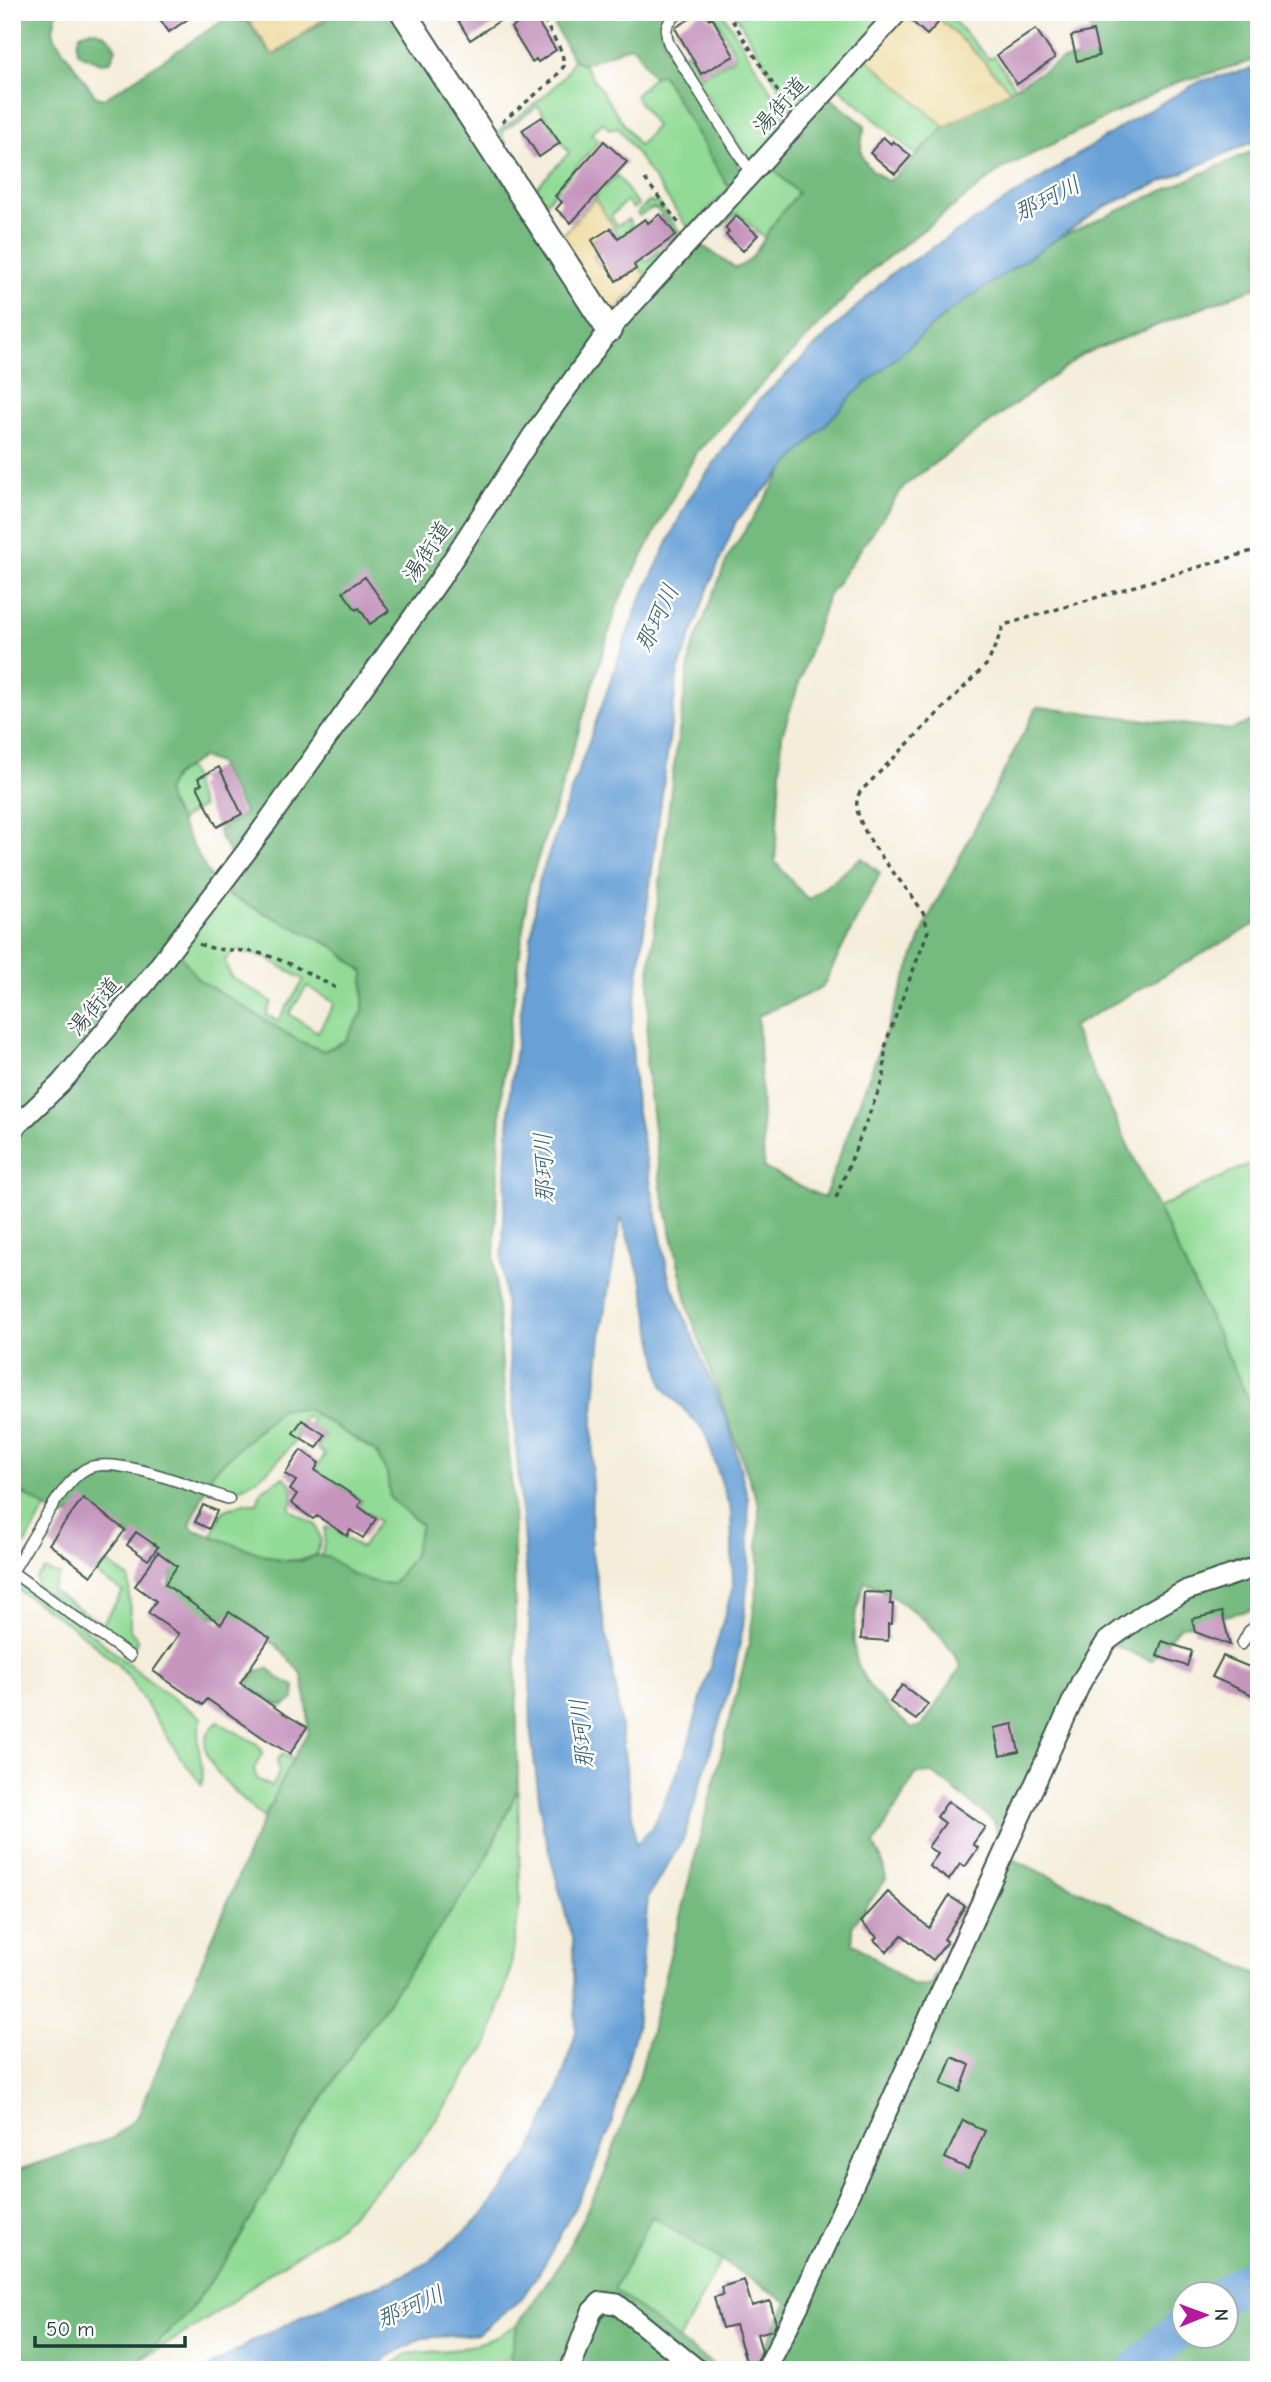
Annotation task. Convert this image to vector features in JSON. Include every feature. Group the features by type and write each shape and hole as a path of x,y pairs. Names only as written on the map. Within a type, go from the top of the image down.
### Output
{"street":[{"path":"402,12 609,330"},
{"name":"湯街道","path":"12,1130 61,1083 148,980 246,852 440,579 533,435 609,330 898,12"},
{"path":"766,2370 804,2293 1088,1670 1107,1641 1144,1614 1186,1590 1259,1566"},
{"path":"570,2370 592,2311 601,2302 617,2304 698,2370"}],"lane":[{"path":"681,12 669,19 666,27 669,44 751,173"},
{"path":"130,1656 12,1572 63,1491 76,1475 88,1467 106,1464 128,1468 229,1499"},
{"path":"1242,1644 1249,1631 1259,1625"}],"path":[{"path":"484,137 553,80 564,66 562,52 539,12"},
{"path":"727,12 797,123"},
{"path":"645,179 690,239"},
{"path":"836,1198 884,1077 885,1048 928,931 924,915 863,827 855,800 860,792 988,663 1004,625 1259,549"},
{"path":"184,933 216,951 256,952 276,958 338,989"}],"green space":[{"path":"12,12 57,12 53,29 55,38 96,97 104,99 236,12 241,13 270,53 277,54 337,12 392,12 611,340 696,244 735,268 742,266 753,256 798,193 768,164 829,97 865,127 861,146 863,159 887,181 895,177 945,127 1062,60 1094,55 1089,18 1093,12 1259,12 1259,59 1175,83 1002,169 874,268 696,453 618,603 529,885 502,1087 494,1261 513,1504 518,1788 483,1866 358,2044 285,2157 235,2247 187,2314 138,2362 122,2370 12,2370 12,2172 113,2138 138,2116 250,1848 289,1766 308,1733 308,1712 302,1674 276,1645 233,1619 201,1615 167,1593 173,1570 151,1548 80,1510 61,1518 26,1495 12,1491","holes":["202,757 218,763 245,814 219,829 218,833 238,867 220,891 333,946 364,972 363,1012 345,1041 324,1051 301,1042 198,979 177,950 214,884 169,803 166,791 174,776","282,1408 309,1410 376,1452 387,1473 390,1498 421,1525 413,1557 392,1584 378,1583 353,1575 329,1558 316,1555 304,1561 278,1560 194,1530 190,1525 213,1472"]},
{"path":"547,12 667,12 663,34 670,55 743,173 729,188 662,74 653,77 634,47 630,46 583,64 573,59"},
{"path":"707,12 722,12 790,122 751,164 681,56 687,52 701,76 734,58 735,53 715,16 710,16"},
{"path":"734,12 891,12 796,116"},
{"path":"932,12 946,12 989,59 994,56 1015,87 1010,90 971,48"},
{"path":"92,30 107,36 114,45 116,49 110,62 100,63 78,53 80,34"},
{"path":"865,57 945,127 916,155 838,87"},
{"path":"573,59 583,64 639,146 656,126 635,96 653,77 661,73 729,188 692,227 686,225 618,127 609,129 603,122 591,134 599,141 541,208 531,193 569,153 538,106 504,130 502,137 506,143 503,146 497,136 499,131 552,90"},
{"path":"1259,148 1259,286 1083,354 905,485 827,598 782,735 775,862 808,900 862,858 880,873 822,988 758,1016 764,1168 824,1198 927,921 1037,707 1231,730 1259,718 1259,922 1072,1027 1259,1422 1259,1608 1179,1627 1151,1661 1102,1640 1000,1853 1259,1975 1259,2370 1104,2370 1099,2364 1095,2370 748,2370 757,2365 787,2302 652,2216 614,2289 679,2341 721,2370 514,2370 510,2356 518,2324 561,2262 603,2178 639,2078 749,1644 758,1581 759,1506 689,1311 661,1187 646,1063 650,967 673,773 691,652 728,557 808,432 848,377 1019,255","holes":["865,1581 893,1597 932,1628 961,1667 922,1726 912,1728 877,1696 865,1680 854,1647 854,1627","933,1773 994,1821 998,1838 930,1986 912,1985 853,1943 852,1927 886,1879 881,1858 874,1845 916,1774"]},
{"path":"768,164 798,193 772,226 766,239 737,213 720,227 711,226"},
{"path":"617,175 638,205 633,209 627,200 611,216 617,226 628,219 632,225 629,238 644,260 648,260 677,236 657,209 652,208 639,216 637,213 649,202 658,202 683,237 646,277 589,187 602,184 606,187"},
{"path":"187,767 195,780 193,786 202,807 183,818 180,823 166,791 174,776"},
{"path":"220,891 333,946 364,972 363,1012 345,1041 324,1051 301,1042 198,980 177,950","holes":["235,950 264,957 304,980 278,1021 266,1015 272,1002 230,976 225,960","307,986 335,1003 318,1032 289,1014"]},
{"path":"1259,1159 1259,1422 1158,1208"},
{"path":"282,1408 308,1410 376,1452 387,1473 390,1498 421,1525 413,1557 392,1584 356,1576 334,1561 321,1556 325,1528 329,1527 361,1548 379,1521 358,1506 362,1501 315,1470 325,1455 317,1448 325,1435 309,1425 312,1420 305,1415 294,1433 298,1436 258,1478 229,1490 208,1485 213,1472"},
{"path":"283,1477 291,1483 293,1496 290,1510 316,1525 321,1540 316,1555 304,1559 277,1559 212,1536 223,1511 244,1503 257,1503 262,1490"},
{"path":"12,1491 26,1495 46,1508 24,1546 12,1558"},
{"path":"106,1562 129,1578 130,1630 138,1640 135,1646 125,1647 37,1587 36,1578 44,1570 60,1575 51,1590 102,1624 123,1592 95,1573"},
{"path":"12,1578 79,1624 161,1690 202,1718 198,1744 202,1785 181,1758 128,1676 117,1664 76,1629 12,1586"},
{"path":"268,1668 278,1678 295,1686 294,1699 284,1706 248,1687 254,1674"},
{"path":"218,1722 257,1744 263,1752 254,1769 257,1779 272,1787 279,1773 277,1761 282,1754 293,1759 264,1819 218,1774 210,1760 206,1747 208,1734"},
{"path":"518,1788 520,1901 510,1973 488,2043 415,2150 339,2226 212,2316 138,2362 187,2314 235,2247 285,2157 358,2044 483,1866"},
{"path":"652,2216 721,2259 679,2341 614,2289"},
{"path":"518,2324 510,2356 490,2370 385,2370 407,2354 460,2349 494,2338"}],"sand":[{"path":"252,12 333,12 273,55 246,16"},
{"path":"906,12 932,12 971,48 1010,90 945,127 865,57"},
{"path":"595,199 646,277 614,312 606,312 560,238","holes":["611,229 636,269 616,281 605,263 600,266 594,257 599,253 592,240"]}],"water":[{"name":"那珂川","path":"1259,67 1259,139 1104,207 950,311 854,394 736,521 678,672 631,1030 636,1107 669,1279 729,1425 748,1499 749,1567 743,1627 733,1677 684,1838 648,1897 636,2029 611,2126 591,2176 544,2265 522,2298 478,2334 422,2338 391,2355 372,2370 205,2370 260,2337 346,2296 395,2280 427,2263 481,2217 530,2152 557,2094 576,2032 573,1942 543,1828 531,1735 529,1607 502,1263 510,1091 539,881 637,607 688,500 757,402 891,274 1135,118 1201,81","holes":["621,1217 643,1285 663,1387 705,1432 731,1512 733,1586 685,1755 654,1825 636,1845 616,1690 591,1549 593,1420 602,1326"]}],"building":[{"path":"155,12 198,12 169,32"},
{"path":"453,12 513,12 470,40"},
{"path":"705,12 709,19 712,17 734,56 701,74 675,28"},
{"path":"910,12 927,12 938,23 927,35 908,18"},
{"path":"528,17 531,22 535,18 556,50 538,62 536,59 532,62 511,28"},
{"path":"1036,29 1055,58 1017,84 997,55"},
{"path":"1093,31 1099,56 1077,61 1071,36"},
{"path":"542,117 560,143 539,157 522,130"},
{"path":"883,137 891,144 893,141 911,156 895,174 870,153"},
{"path":"604,141 627,162 571,223 556,209 562,202 555,196"},
{"path":"660,214 676,235 634,265 636,269 616,281 592,240 611,228 618,238 645,219 648,223"},
{"path":"736,216 758,235 743,251 726,235 729,232 725,228"},
{"path":"365,577 389,611 370,624 343,592"},
{"path":"219,767 242,814 217,827 197,786 202,784 198,778"},
{"path":"302,1420 325,1435 317,1448 293,1433"},
{"path":"301,1450 319,1463 315,1470 362,1501 358,1506 376,1519 363,1538 350,1530 347,1536 317,1516 313,1519 291,1503 297,1494 290,1490 296,1481 285,1474"},
{"path":"83,1498 125,1530 91,1576 49,1544"},
{"path":"203,1505 217,1511 209,1529 195,1522"},
{"path":"136,1532 158,1547 148,1560 127,1545"},
{"path":"158,1552 177,1566 165,1584 221,1624 229,1612 270,1638 240,1683 307,1727 290,1754 207,1699 203,1705 153,1671 179,1634 148,1613 156,1601 135,1586"},
{"path":"864,1592 891,1593 892,1624 888,1624 888,1641 861,1639"},
{"path":"1222,1612 1230,1645 1195,1632 1192,1619"},
{"path":"1162,1641 1192,1651 1187,1666 1157,1656"},
{"path":"1223,1656 1259,1671 1259,1698 1212,1677"},
{"path":"902,1685 928,1704 916,1720 890,1702"},
{"path":"1013,1724 1019,1752 1000,1756 994,1728"},
{"path":"948,1801 985,1827 973,1844 978,1848 965,1867 960,1864 949,1880 929,1866 938,1854 928,1847 945,1823 937,1817"},
{"path":"888,1892 929,1928 949,1896 965,1906 944,1939 947,1942 933,1960 902,1935 887,1952 874,1940 877,1937 861,1922"},
{"path":"952,2057 970,2065 960,2092 941,2084"},
{"path":"963,2120 985,2131 968,2169 945,2158"},
{"path":"744,2280 752,2306 770,2301 776,2323 773,2330 757,2334 762,2351 757,2361 747,2364 735,2325 722,2328 714,2297 723,2295 721,2287"}],"waterway":[{"path":"1240,2284 1259,2272"},
{"path":"1136,2370 1170,2337"}]}
